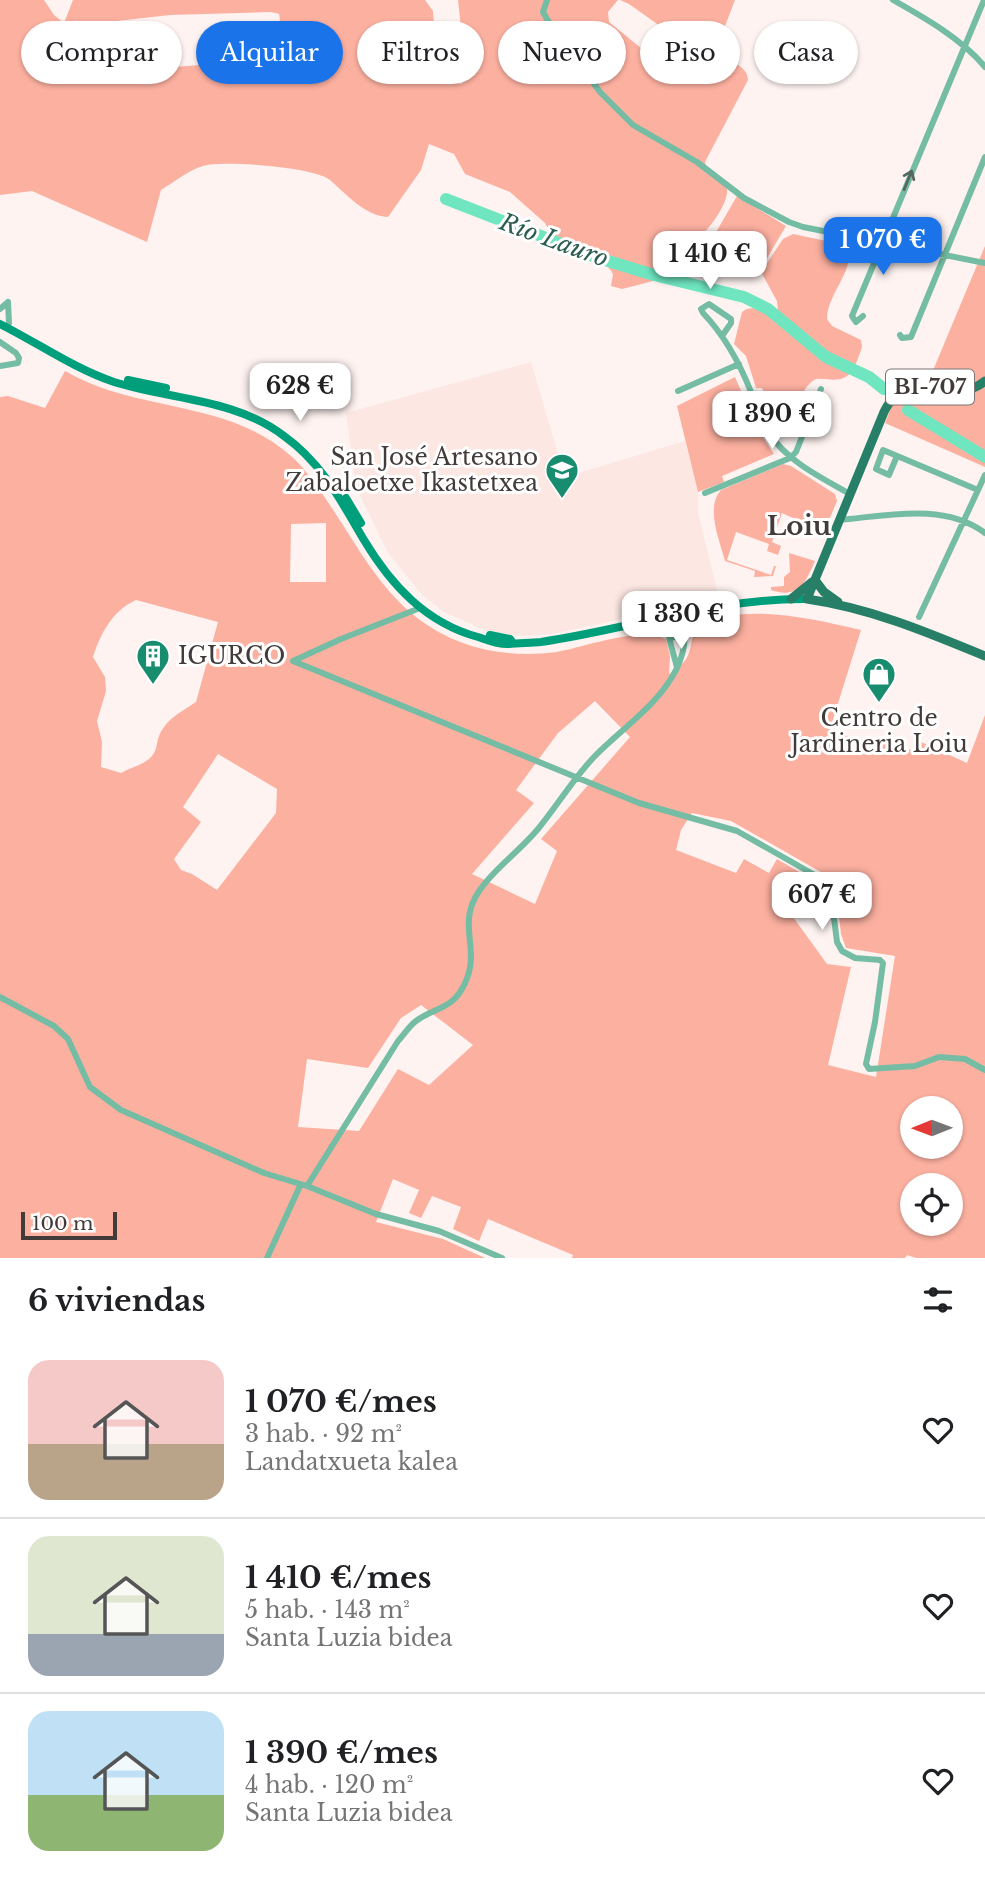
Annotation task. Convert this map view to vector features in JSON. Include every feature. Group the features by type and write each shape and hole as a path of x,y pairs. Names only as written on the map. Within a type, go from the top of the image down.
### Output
{"main road":[{"path":"0,319 95,375 138,388 230,408 283,434 307,455 329,480 382,567 404,595 449,627 469,635 509,644 541,642 706,608 761,600 807,599 885,617 985,656"},
{"path":"5,324 114,376 215,398 251,410 268,419 295,437 327,469 385,564 411,594 432,611 452,622 470,630 510,639 513,643"},
{"name":"BI-707","path":"807,599 884,412 894,395 903,388 917,386 961,391 977,387 985,381"},
{"path":"791,599 815,579 824,593 842,605"}],"street":[{"path":"547,0 543,12 600,92 633,125 698,162 744,198 789,222 985,262"},
{"path":"893,0 963,46 985,67"},
{"path":"863,316 856,322 852,316 984,0"},
{"path":"900,335 902,338 911,337 985,157"},
{"path":"0,297 8,302"},
{"path":"0,309 8,302"},
{"path":"5,324 8,302"},
{"path":"722,336 731,319 709,304 704,306 701,309 722,336 738,364 766,430 790,458 850,494"},
{"path":"0,342 19,358 18,363 13,366 0,366"},
{"path":"678,391 738,364"},
{"path":"705,493 790,458 796,452 821,390"},
{"path":"897,456 978,490"},
{"path":"919,617 985,475"},
{"path":"839,520 936,514 963,522 985,533"},
{"path":"420,608 293,661 639,803 737,831 820,878 833,910 837,942 842,951 855,957 880,960 883,963 875,1022 866,1058 869,1069 915,1066 939,1056 965,1059 985,1070"},
{"path":"626,624 664,627 668,634 676,638 680,637 692,616 706,608"},
{"path":"267,1258 303,1186 398,1041 416,1021 437,1012 464,987 472,957 468,918 473,900 485,883 537,831 591,760 660,694 677,668 685,641 685,630 681,621 673,615 668,621 668,634 677,668"},
{"path":"0,997 54,1026 68,1039 90,1087 121,1110 264,1173 376,1214 439,1231 502,1258"}],"shaded area":[{"path":"0,0 44,0 62,21 21,21 21,84 182,84 182,66 196,65 196,84 343,84 343,21 279,21 279,14 271,12 170,15 117,21 65,21 73,0 425,0 433,11 434,21 357,21 357,84 484,84 484,21 460,21 458,0 618,0 608,12 609,21 498,21 498,84 626,84 626,36 640,47 640,84 740,84 740,66 747,74 748,80 705,162 727,188 725,202 717,217 696,240 675,248 669,259 665,278 622,289 611,286 613,274 605,264 588,258 569,257 548,237 550,232 545,223 510,192 465,174 454,154 429,144 421,170 388,217 364,209 321,175 248,164 203,166 161,190 147,242 32,191 0,195"},
{"path":"620,0 735,0 727,21 653,21"},
{"path":"737,196 786,226 757,275 708,246"},
{"path":"793,234 836,243 849,249 847,267 831,301 827,319 832,326 861,340 862,347 854,368 846,377 834,380 816,379 809,385 799,403 794,432 787,437 762,388 756,388 746,356 734,344 742,312 753,308 771,313 778,310 777,301 761,272 783,239"},
{"path":"985,246 985,467 885,423 893,403 903,393 924,392"},
{"name":"San José Artesano Zabaloetxe Ikastetxea","path":"531,362 565,477 685,441 698,492 698,512 719,598 552,634 521,636 489,632 444,612 422,595 388,553 356,487 346,413"},
{"path":"65,371 121,394 211,415 266,438 303,468 365,559 396,599 437,631 474,647 509,653 545,653 627,636 655,636 666,639 670,656 669,674 688,656 694,629 731,615 776,614 861,630 829,732 913,750 919,741 967,763 985,715 985,1258 916,1258 907,1255 905,1258 572,1258 573,1255 488,1219 479,1241 453,1229 461,1207 432,1196 421,1218 409,1213 419,1190 393,1179 376,1222 443,1239 485,1258 0,1258 0,397 8,396 45,408","holes":["326,523 326,582 290,582 291,524","136,600 218,622 196,702 174,716 166,725 151,757 121,773 101,767 102,742 97,721 106,691 105,677 93,657 104,631 120,610","595,701 630,737 541,839 557,851 535,904 472,874 534,803 516,790 558,733","218,754 277,789 276,813 217,890 181,870 174,859 201,822 183,807","692,813 731,821 826,875 837,900 841,934 846,948 895,956 876,1077 828,1065 851,967 827,964 793,917 814,888 811,879 777,859 769,873 744,859 736,873 676,850 681,830","421,1005 473,1045 429,1085 398,1069 359,1131 298,1127 307,1059 368,1068 401,1018"]},
{"path":"735,377 758,430 774,454 722,476 724,482 698,492 677,406"},
{"path":"783,464 791,466 835,494 837,501 824,532 782,513 772,542 781,546 778,555 767,551 769,544 736,532 727,560 771,575 776,566 773,576 754,577 755,571 725,561 715,525 716,497 721,490"},
{"path":"789,553 815,561 799,588 788,592 771,590 771,587 784,586 784,577 790,572"}],"waterway":[{"name":"Río Lauro","path":"446,199 595,257 744,297 768,309 826,357 869,377 884,389"},
{"name":"Río Lauro","path":"908,410 985,457"}],"place":[{"name":"San José Artesano Zabaloetxe Ikastetxea","path":"562,500"},
{"name":"IGURCO","path":"153,686"},
{"name":"Centro de Jardineria Loiu","path":"879,704"}],"district":[{"name":"Loiu","path":"799,526"}]}
